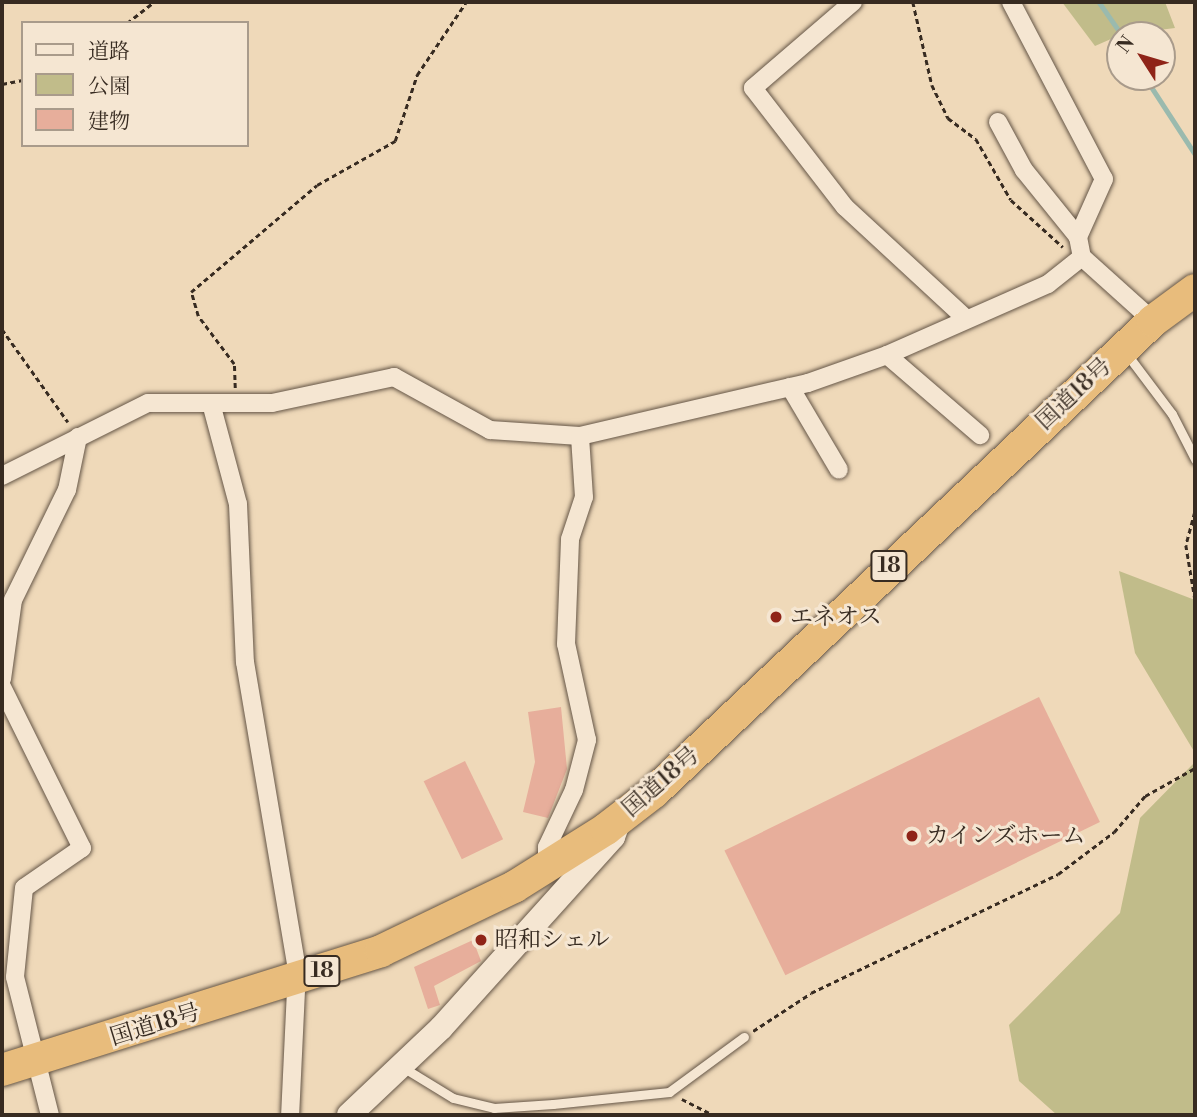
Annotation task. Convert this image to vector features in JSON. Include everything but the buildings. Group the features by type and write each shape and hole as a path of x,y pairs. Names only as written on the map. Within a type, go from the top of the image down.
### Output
{"highway":[{"name":"国道18号","path":"2,1070 298,980 417,936 547,868 619,819 1123,349 1157,318 1195,290"}],"street":[{"path":"853,2 753,88 845,207 964,317"},
{"path":"1011,2 1104,179 1078,237"},
{"path":"998,122 1024,170 1078,237 1082,257 1157,318"},
{"path":"2,476 148,403 212,407 235,405 394,377 490,430 580,436 790,387 887,355 964,317 1048,284 1082,257"},
{"path":"887,355 980,435"},
{"path":"790,387 839,470"},
{"path":"212,407 238,504 245,662 298,980 290,1115"},
{"path":"552,905 547,847 574,790 587,740 566,644 570,539 584,498 580,436"},
{"path":"2,679 13,600 67,490 78,437"},
{"path":"2,687 82,848 24,888 15,977 50,1115"},
{"path":"349,1115 402,1067 552,905 613,837 619,819"}],"lane":[{"path":"1123,349 1172,414 1195,459"},
{"path":"402,1067 453,1098 494,1108 669,1092 744,1037"}],"path":[{"path":"130,21 154,2"},
{"path":"235,405 234,363 198,316 191,292 317,185 394,141 417,75 466,2"},
{"path":"913,2 932,85 948,118 976,139 1011,200 1060,246 1082,257"},
{"path":"2,84 21,80"},
{"path":"2,329 78,437"},
{"path":"1195,512 1186,545 1195,599"},
{"path":"744,1037 811,993 1058,874 1114,832 1156,788 1195,768"},
{"path":"669,1092 713,1115"}],"green space":[{"path":"1062,2 1165,2 1172,21 1106,21 1106,41 1095,46"},
{"path":"1119,571 1195,600 1195,753 1135,653"},
{"path":"1195,762 1195,1115 1057,1115 1019,1081 1009,1025 1120,913 1140,818"}],"waterway":[{"path":"1099,2 1112,21"},
{"path":"1154,91 1195,154"}],"place":[{"name":"エネオス","path":"776,617"},
{"name":"カインズホーム","path":"912,836"},
{"name":"昭和シェル","path":"481,940"}]}
